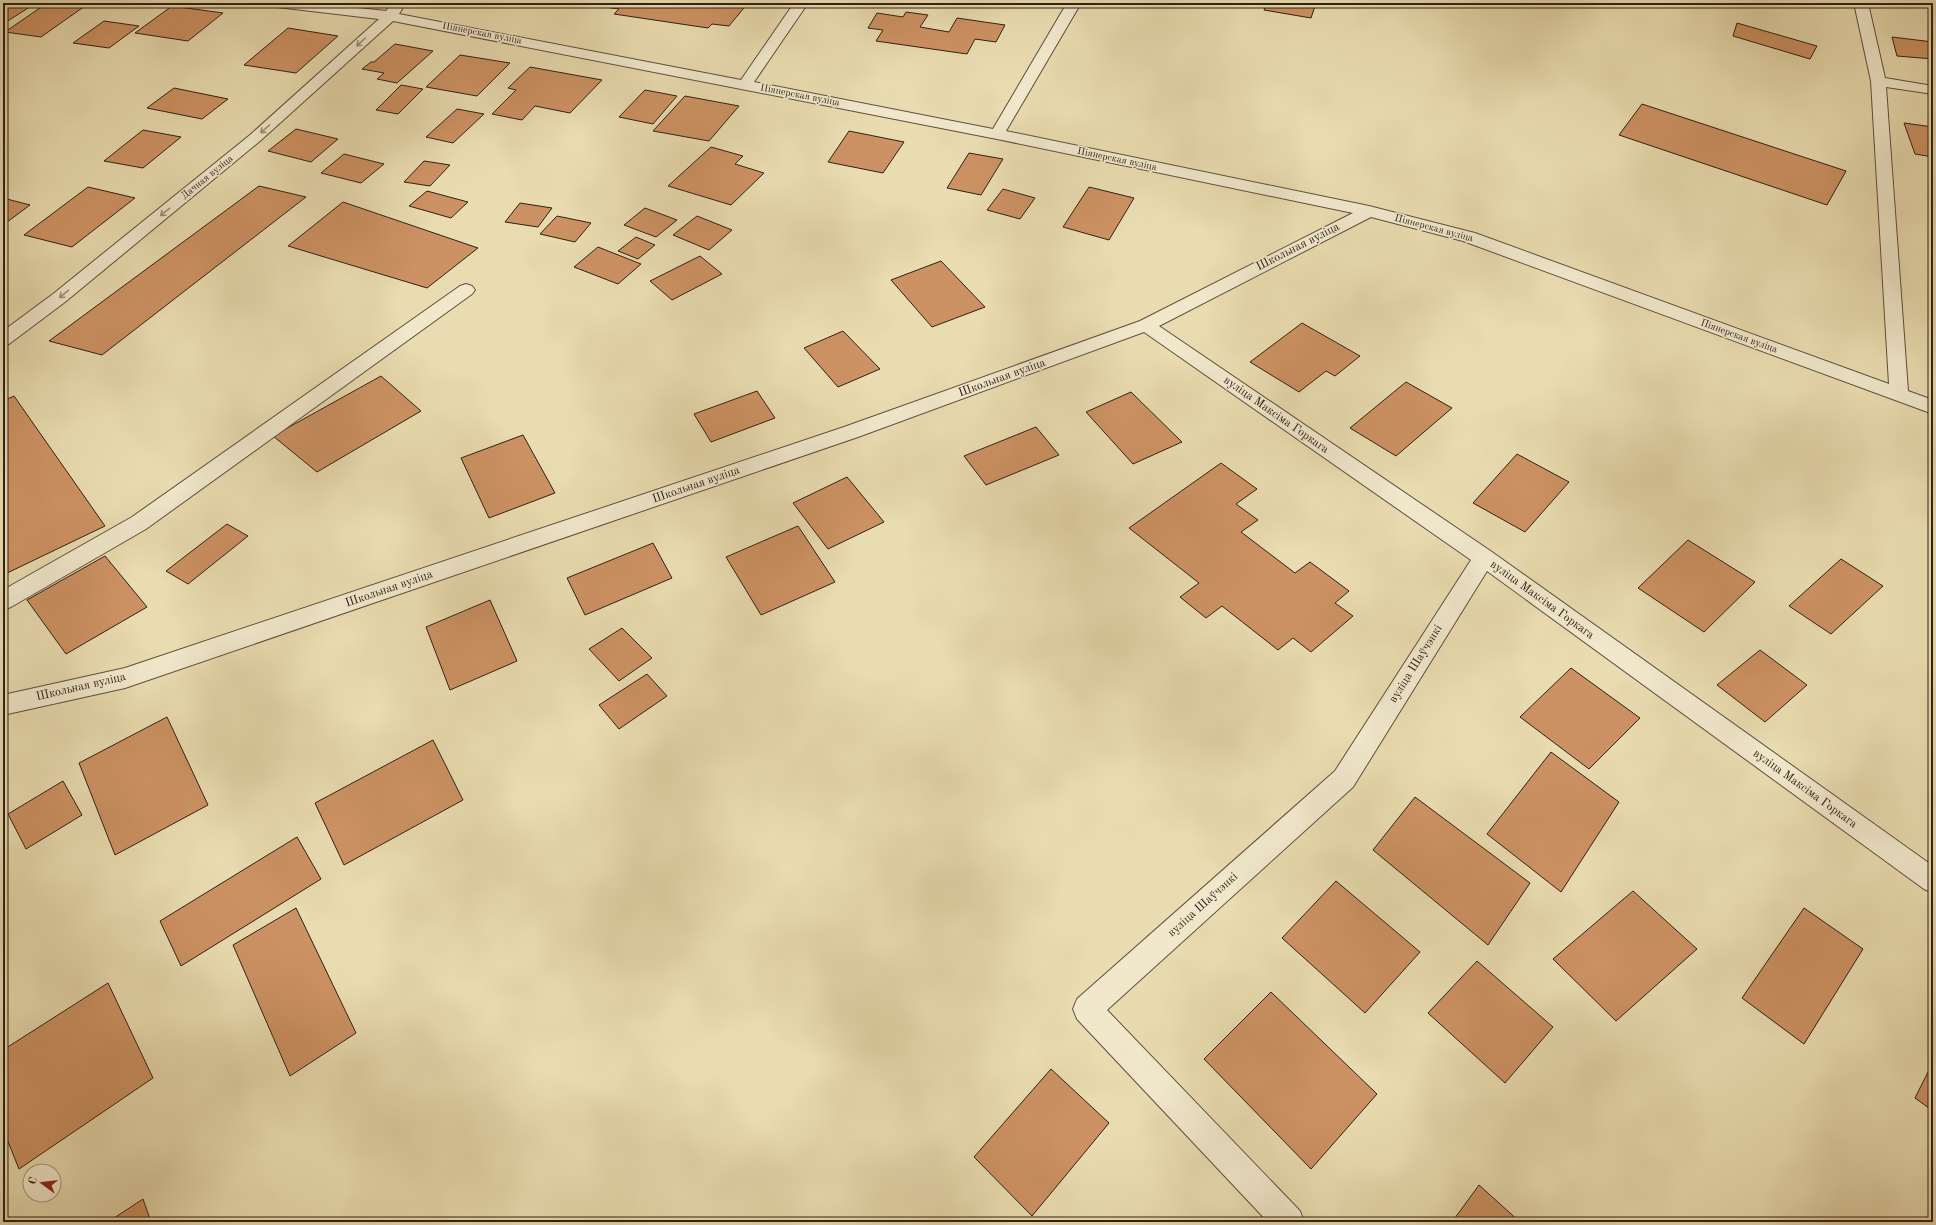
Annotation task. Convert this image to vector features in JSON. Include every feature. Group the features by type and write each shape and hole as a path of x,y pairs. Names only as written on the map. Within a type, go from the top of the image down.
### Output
{"street":[{"name":"Піянерская вуліца","path":"278,3 395,9 746,84 1369,211 1469,237 1899,394 1933,408"},
{"path":"746,84 801,3"},
{"path":"997,134 1074,3"},
{"path":"1861,3 1878,81 1899,394"},
{"name":"Дачная вуліца","path":"3,340 59,298 255,138 395,9"},
{"path":"1878,81 1933,90"},
{"name":"Школьная вуліца","path":"3,705 125,678 851,432 1146,325 1369,211"},
{"path":"3,601 139,523 466,290"},
{"name":"вуліца Максіма Горкага","path":"1146,325 1484,558 1933,881"},
{"name":"вуліца Шаўчэнкі","path":"1289,1222 1087,1009 1344,778 1484,558"}],"building":[{"path":"3,3 36,3 3,24"},
{"path":"47,3 85,6 41,37 5,32"},
{"path":"608,3 748,3 729,26 712,24 708,28 614,14 619,9 604,7"},
{"path":"1267,3 1316,3 1311,18 1264,10"},
{"path":"172,6 223,13 188,41 135,33"},
{"path":"906,12 928,15 920,27 949,32 957,18 1005,25 996,42 975,39 967,54 876,41 883,30 868,28 877,13 903,17"},
{"path":"104,21 139,26 109,48 73,43"},
{"path":"1737,23 1817,46 1810,59 1733,36"},
{"path":"288,28 338,36 296,73 244,65"},
{"path":"1892,37 1933,42 1933,59 1897,56"},
{"path":"395,44 433,51 397,83 377,79 384,73 362,69 371,62 374,62"},
{"path":"460,55 510,63 477,96 426,87"},
{"path":"530,67 602,80 570,113 535,106 522,120 492,114 516,90 508,88"},
{"path":"401,85 423,89 398,114 376,110"},
{"path":"174,88 228,99 202,119 147,108"},
{"path":"645,90 677,96 653,124 619,117"},
{"path":"685,96 739,106 709,141 653,131"},
{"path":"1642,104 1846,171 1827,205 1619,135"},
{"path":"457,109 484,114 453,143 426,137"},
{"path":"1904,123 1933,127 1933,157 1915,154"},
{"path":"296,129 338,139 311,162 268,151"},
{"path":"143,130 181,137 143,168 104,161"},
{"path":"849,131 904,142 883,173 828,162"},
{"path":"711,147 743,156 735,164 764,173 731,205 668,186"},
{"path":"969,153 1003,159 981,195 947,188"},
{"path":"344,154 384,164 361,183 321,173"},
{"path":"424,161 450,165 430,186 404,182"},
{"path":"259,186 306,197 102,355 49,341"},
{"path":"88,187 135,198 72,247 24,235"},
{"path":"1089,187 1134,198 1109,240 1063,227"},
{"path":"1003,189 1035,198 1020,219 987,210"},
{"path":"427,191 468,202 451,218 409,206"},
{"path":"3,198 30,205 3,225"},
{"path":"343,202 478,248 427,288 288,246"},
{"path":"520,203 552,208 538,227 505,222"},
{"path":"645,208 677,220 656,237 624,225"},
{"path":"557,216 591,223 575,242 540,234"},
{"path":"697,216 732,230 709,250 673,235"},
{"path":"636,237 655,245 638,259 618,251"},
{"path":"598,247 641,264 618,284 574,267"},
{"path":"700,256 722,274 672,300 650,281"},
{"path":"941,261 985,307 932,327 891,280"},
{"path":"1302,323 1360,356 1335,376 1326,371 1299,392 1250,362"},
{"path":"843,331 880,369 838,387 804,348"},
{"path":"381,376 421,411 317,472 273,436"},
{"path":"1406,382 1452,408 1396,456 1350,428"},
{"path":"757,391 775,418 711,442 694,414"},
{"path":"1131,392 1182,442 1133,464 1086,412"},
{"path":"14,396 105,526 3,575 3,401"},
{"path":"1036,427 1059,455 986,485 964,456"},
{"path":"523,435 555,493 489,518 461,458"},
{"path":"1517,454 1569,482 1525,532 1473,503"},
{"path":"1221,463 1257,489 1236,504 1258,520 1241,532 1295,573 1310,562 1349,591 1335,603 1353,616 1311,652 1293,638 1278,650 1222,606 1206,618 1180,597 1199,583 1129,528"},
{"path":"847,477 884,522 828,549 793,503"},
{"path":"227,524 248,536 188,584 166,571"},
{"path":"798,526 835,582 761,615 726,557"},
{"path":"1688,540 1755,582 1704,632 1638,588"},
{"path":"653,543 672,578 585,615 567,578"},
{"path":"105,556 147,607 66,654 27,600"},
{"path":"1841,559 1883,586 1831,634 1789,606"},
{"path":"490,600 517,661 450,690 426,627"},
{"path":"622,628 652,658 619,681 589,649"},
{"path":"1760,650 1807,685 1765,722 1717,685"},
{"path":"1571,668 1640,718 1589,769 1520,717"},
{"path":"647,674 667,696 619,729 599,705"},
{"path":"167,717 208,805 115,855 79,763"},
{"path":"433,740 463,800 344,865 315,803"},
{"path":"1551,752 1619,802 1561,892 1487,834"},
{"path":"63,781 82,815 26,849 8,814"},
{"path":"1415,797 1530,883 1488,945 1373,850"},
{"path":"297,837 321,879 181,966 160,921"},
{"path":"1336,881 1420,952 1365,1013 1282,938"},
{"path":"1633,891 1697,949 1616,1021 1553,959"},
{"path":"296,908 356,1033 290,1076 233,945"},
{"path":"1804,908 1863,949 1804,1044 1742,998"},
{"path":"1477,961 1553,1027 1505,1083 1428,1013"},
{"path":"108,983 153,1078 28,1163 22,1163 22,1167 19,1169 3,1129 3,1050"},
{"path":"1271,992 1377,1094 1311,1169 1204,1059"},
{"path":"1933,1062 1933,1111 1915,1098"},
{"path":"1051,1069 1109,1123 1032,1216 974,1157"},
{"path":"1479,1185 1520,1222 1452,1222"},
{"path":"143,1199 151,1222 108,1222"}]}
